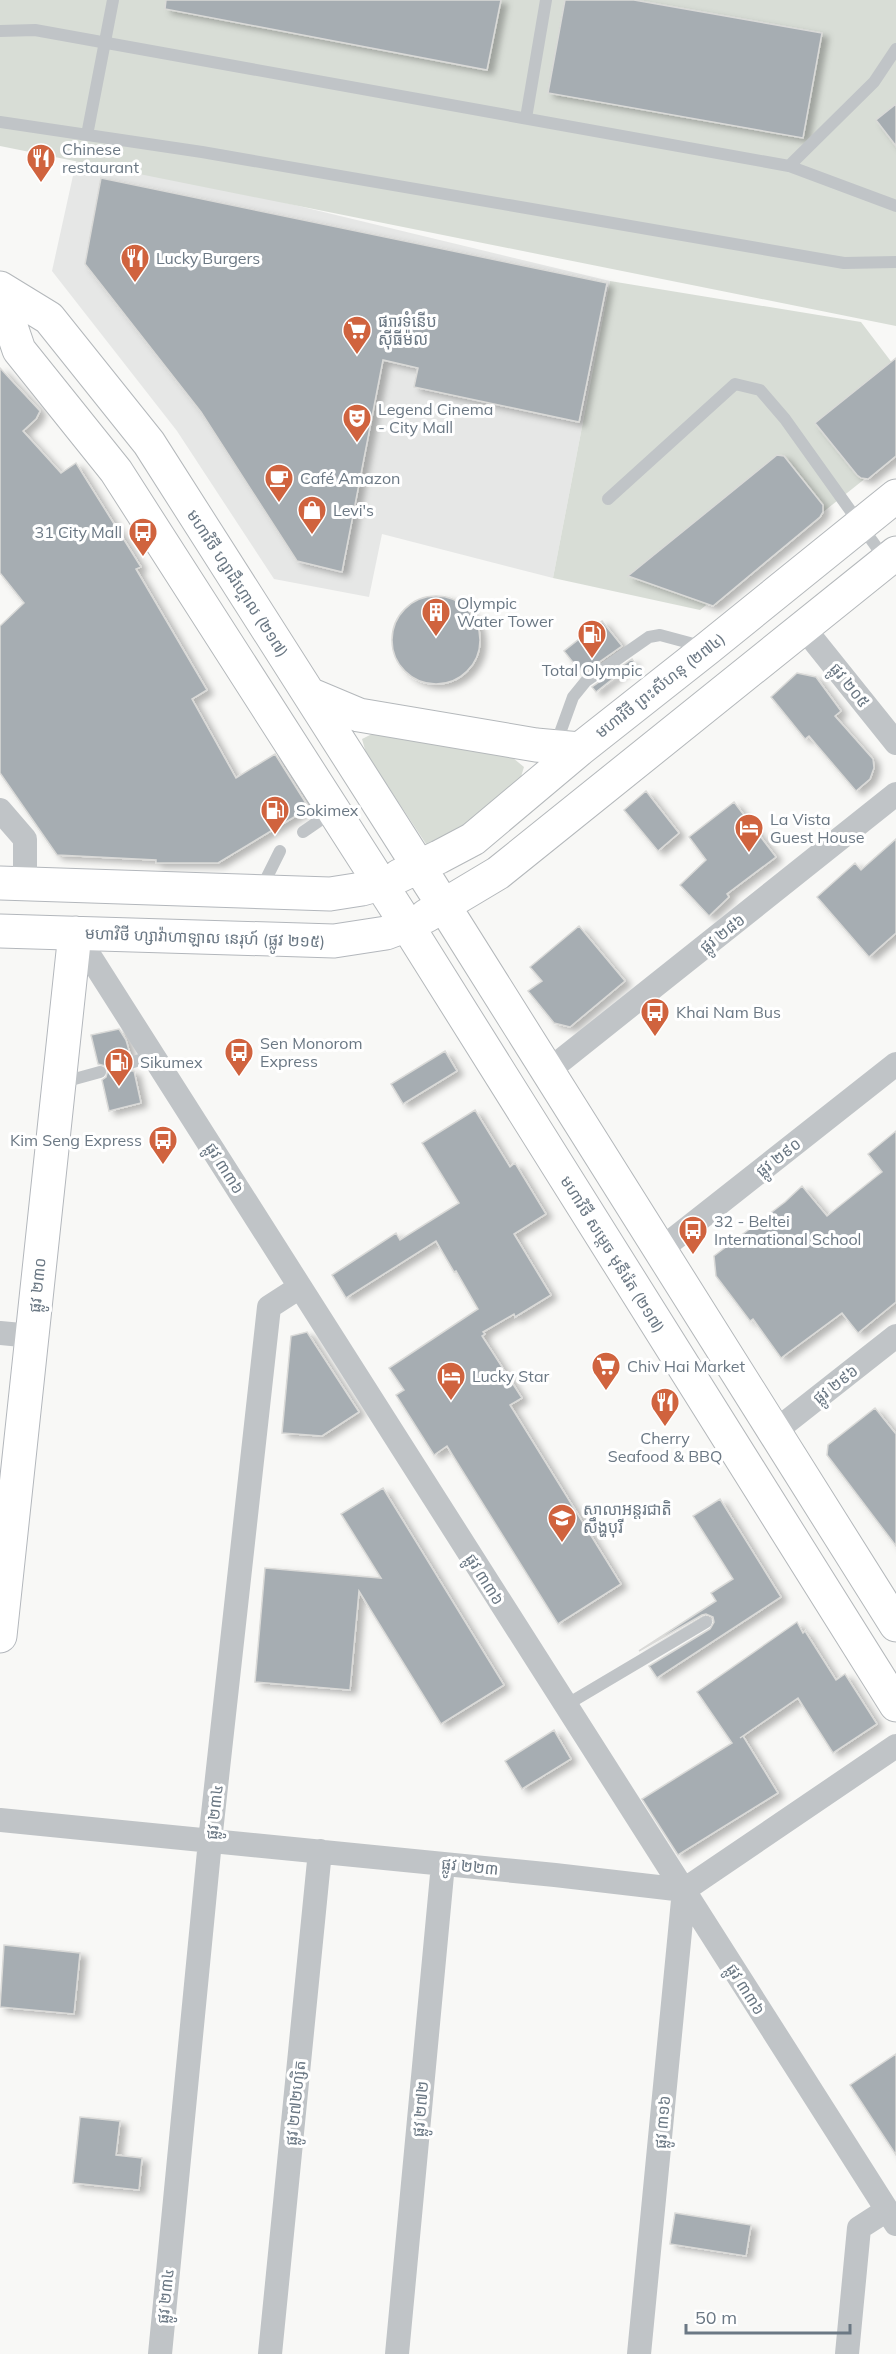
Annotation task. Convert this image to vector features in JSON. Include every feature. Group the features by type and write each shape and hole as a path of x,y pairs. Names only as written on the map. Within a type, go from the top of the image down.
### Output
{"main road":[{"name":"មហាវិថី ហ្សាដឹហ្គោល (២១៧)","path":"0,288 49,318 149,443 444,906"},
{"path":"0,294 19,350 116,471 407,926"},
{"name":"មហាវិថី ព្រះសីហនុ (២៧៤)","path":"380,884 420,867 473,839 543,780 567,748 708,648 896,496"},
{"path":"891,556 498,873 444,906 774,1432 893,1613"},
{"path":"309,694 359,715 567,748"},
{"path":"12,884 330,894 362,890 380,884"},
{"name":"មហាវិថី ហ្សាវ៉ាហាឡាល នេរុហ៍ (ផ្លូវ ២១៥)","path":"0,931 334,941 386,933 407,926 444,906"},
{"name":"មហាវិថី សម្តេច មុនីរ៉េត (២១៧)","path":"407,926 896,1705"},
{"name":"ផ្លូវ ២៣០","path":"0,1636 75,933"}],"street":[{"name":"ផ្លូវ ២០៥","path":"803,627 896,743"},
{"name":"ផ្លូវ ២៨៦","path":"548,1071 896,794"},
{"path":"0,810 25,839 12,884"},
{"name":"ផ្លូវ ៣៣៦","path":"75,933 891,2217"},
{"name":"ផ្លូវ ២៩០","path":"660,1250 896,1064"},
{"name":"ផ្លូវ ២៣៤","path":"160,2354 210,1841 269,1307 300,1287"},
{"path":"0,1333 32,1336"},
{"name":"ផ្លូវ ២៩៦","path":"774,1432 896,1336"},
{"path":"684,1890 896,1746"},
{"name":"ផ្លូវ ២២៣","path":"0,1820 684,1890"},
{"name":"ផ្លូវ ២៧២ហ្សិត","path":"270,2354 320,1851"},
{"name":"ផ្លូវ ២៧២","path":"397,2354 443,1864"},
{"name":"ផ្លូវ ៣១៦","path":"639,2354 684,1890"},
{"path":"847,2354 859,2228 891,2217"}],"lane":[{"path":"87,135 112,0"},
{"path":"526,118 546,0"},
{"path":"0,31 35,30 789,166 896,206"},
{"path":"789,166 874,82 896,49"},
{"path":"0,122 214,154 844,263 896,262"},
{"path":"608,499 735,384 760,390 785,419 860,525 891,556"},
{"path":"567,748 573,697 586,681 649,637 660,635 708,648"},
{"path":"303,832 334,811"},
{"path":"264,892 266,879 280,851"},
{"path":"130,1063 153,1056"},
{"path":"59,1083 100,1072"},
{"path":"566,1705 706,1622"}],"shaded area":[{"path":"0,0 896,0 896,326 0,146"},
{"name":"ផ្សារទំនើប ស៊ីធីម៉ល","path":"78,153 610,281 553,578 382,534 369,597 274,579 177,431 52,271"},
{"path":"610,281 861,322 896,368 896,454 700,610 553,578"},
{"path":"374,733 513,758 524,767 519,783 471,821 428,847 366,753 362,739"}],"building":[{"path":"166,0 501,0 487,70 165,9"},
{"path":"565,0 634,0 822,33 803,138 548,93"},
{"path":"896,104 896,146 876,120"},
{"name":"ផ្សារទំនើប ស៊ីធីម៉ល","path":"101,178 607,283 579,422 414,387 418,368 383,360 342,572 297,561 201,412 85,264"},
{"path":"896,358 896,456 868,479 861,478 815,423"},
{"path":"0,368 40,411 36,419 23,431 61,473 76,463 141,567 136,569 207,690 192,699 236,778 275,754 309,808 218,863 156,863 156,860 57,855 0,773 0,626 24,603 0,573"},
{"path":"777,455 784,456 823,505 823,512 820,517 713,606 628,576"},
{"name":"Olympic Water Tower","path":"436,596 453,600 467,609 476,623 480,640 476,657 467,671 453,680 436,684 419,680 405,671 396,657 392,640 396,623 405,609 419,600"},
{"path":"602,621 622,646 582,674 564,651"},
{"path":"632,659 634,662 596,692 592,687"},
{"path":"797,673 816,677 841,711 835,716 873,759 874,768 870,779 856,791 809,736 805,739 771,697"},
{"path":"646,791 679,833 658,851 624,810"},
{"path":"734,802 776,857 727,894 729,897 709,916 680,885 706,860 689,837"},
{"path":"896,839 896,933 869,957 817,897 855,863 861,870"},
{"path":"579,926 625,981 570,1027 554,1023 528,991 542,981 530,967"},
{"path":"119,1029 126,1040 130,1054 124,1058 122,1065 128,1071 134,1071 141,1103 109,1111 102,1080 106,1077 108,1070 105,1066 98,1064 91,1035"},
{"path":"445,1051 457,1071 403,1104 391,1084"},
{"path":"475,1110 510,1167 515,1163 546,1214 514,1234 551,1295 515,1317 514,1314 483,1332 485,1334 482,1336 522,1398 510,1405 621,1584 558,1624 447,1446 434,1455 396,1395 404,1390 389,1368 478,1309 456,1271 454,1272 436,1241 346,1298 332,1275 396,1233 400,1240 459,1203 422,1143"},
{"path":"896,1131 896,1302 858,1333 842,1313 781,1358 753,1319 750,1321 716,1276 714,1256 785,1202 802,1186 827,1216 882,1172 868,1154"},
{"path":"307,1332 359,1412 322,1436 282,1433 291,1336"},
{"path":"875,1408 896,1434 896,1546 827,1455 828,1445"},
{"path":"383,1488 504,1685 441,1724 359,1591 350,1690 255,1682 265,1568 381,1578 341,1514"},
{"path":"720,1499 781,1597 657,1678 649,1666 710,1629 714,1622 713,1617 702,1615 639,1651 716,1601 711,1593 733,1579 693,1516"},
{"path":"797,1622 836,1680 845,1674 877,1724 833,1753 798,1698 740,1738 743,1736 778,1793 678,1855 642,1799 732,1743 697,1692"},
{"path":"554,1730 571,1759 522,1789 505,1761"},
{"path":"4,1945 80,1953 74,2014 0,2007"},
{"path":"896,2054 896,2155 850,2085"},
{"path":"80,2117 120,2121 116,2155 142,2158 139,2190 73,2183"},
{"path":"675,2213 751,2225 746,2256 670,2244"}],"place":[{"name":"Chinese restaurant","path":"41,184"},
{"name":"Lucky Burgers","path":"135,284"},
{"name":"ផ្សារទំនើប ស៊ីធីម៉ល","path":"357,356"},
{"name":"Legend Cinema - City Mall","path":"357,444"},
{"name":"Café Amazon","path":"279,504"},
{"name":"Levi's","path":"312,536"},
{"name":"31 City Mall","path":"143,558"},
{"name":"Olympic Water Tower","path":"436,638"},
{"name":"Total Olympic","path":"592,660"},
{"name":"Sokimex","path":"275,836"},
{"name":"La Vista Guest House","path":"749,854"},
{"name":"Khai Nam Bus","path":"655,1038"},
{"name":"Sen Monorom Express","path":"239,1078"},
{"name":"Sikumex","path":"119,1088"},
{"name":"Kim Seng Express","path":"163,1166"},
{"name":"32 - Beltei International School","path":"693,1256"},
{"name":"Chiv Hai Market","path":"606,1392"},
{"name":"Lucky Star","path":"451,1402"},
{"name":"Cherry Seafood & BBQ","path":"665,1428"},
{"name":"សាលាអន្តរជាតិ សឹង្ហបុរី","path":"562,1544"}]}
